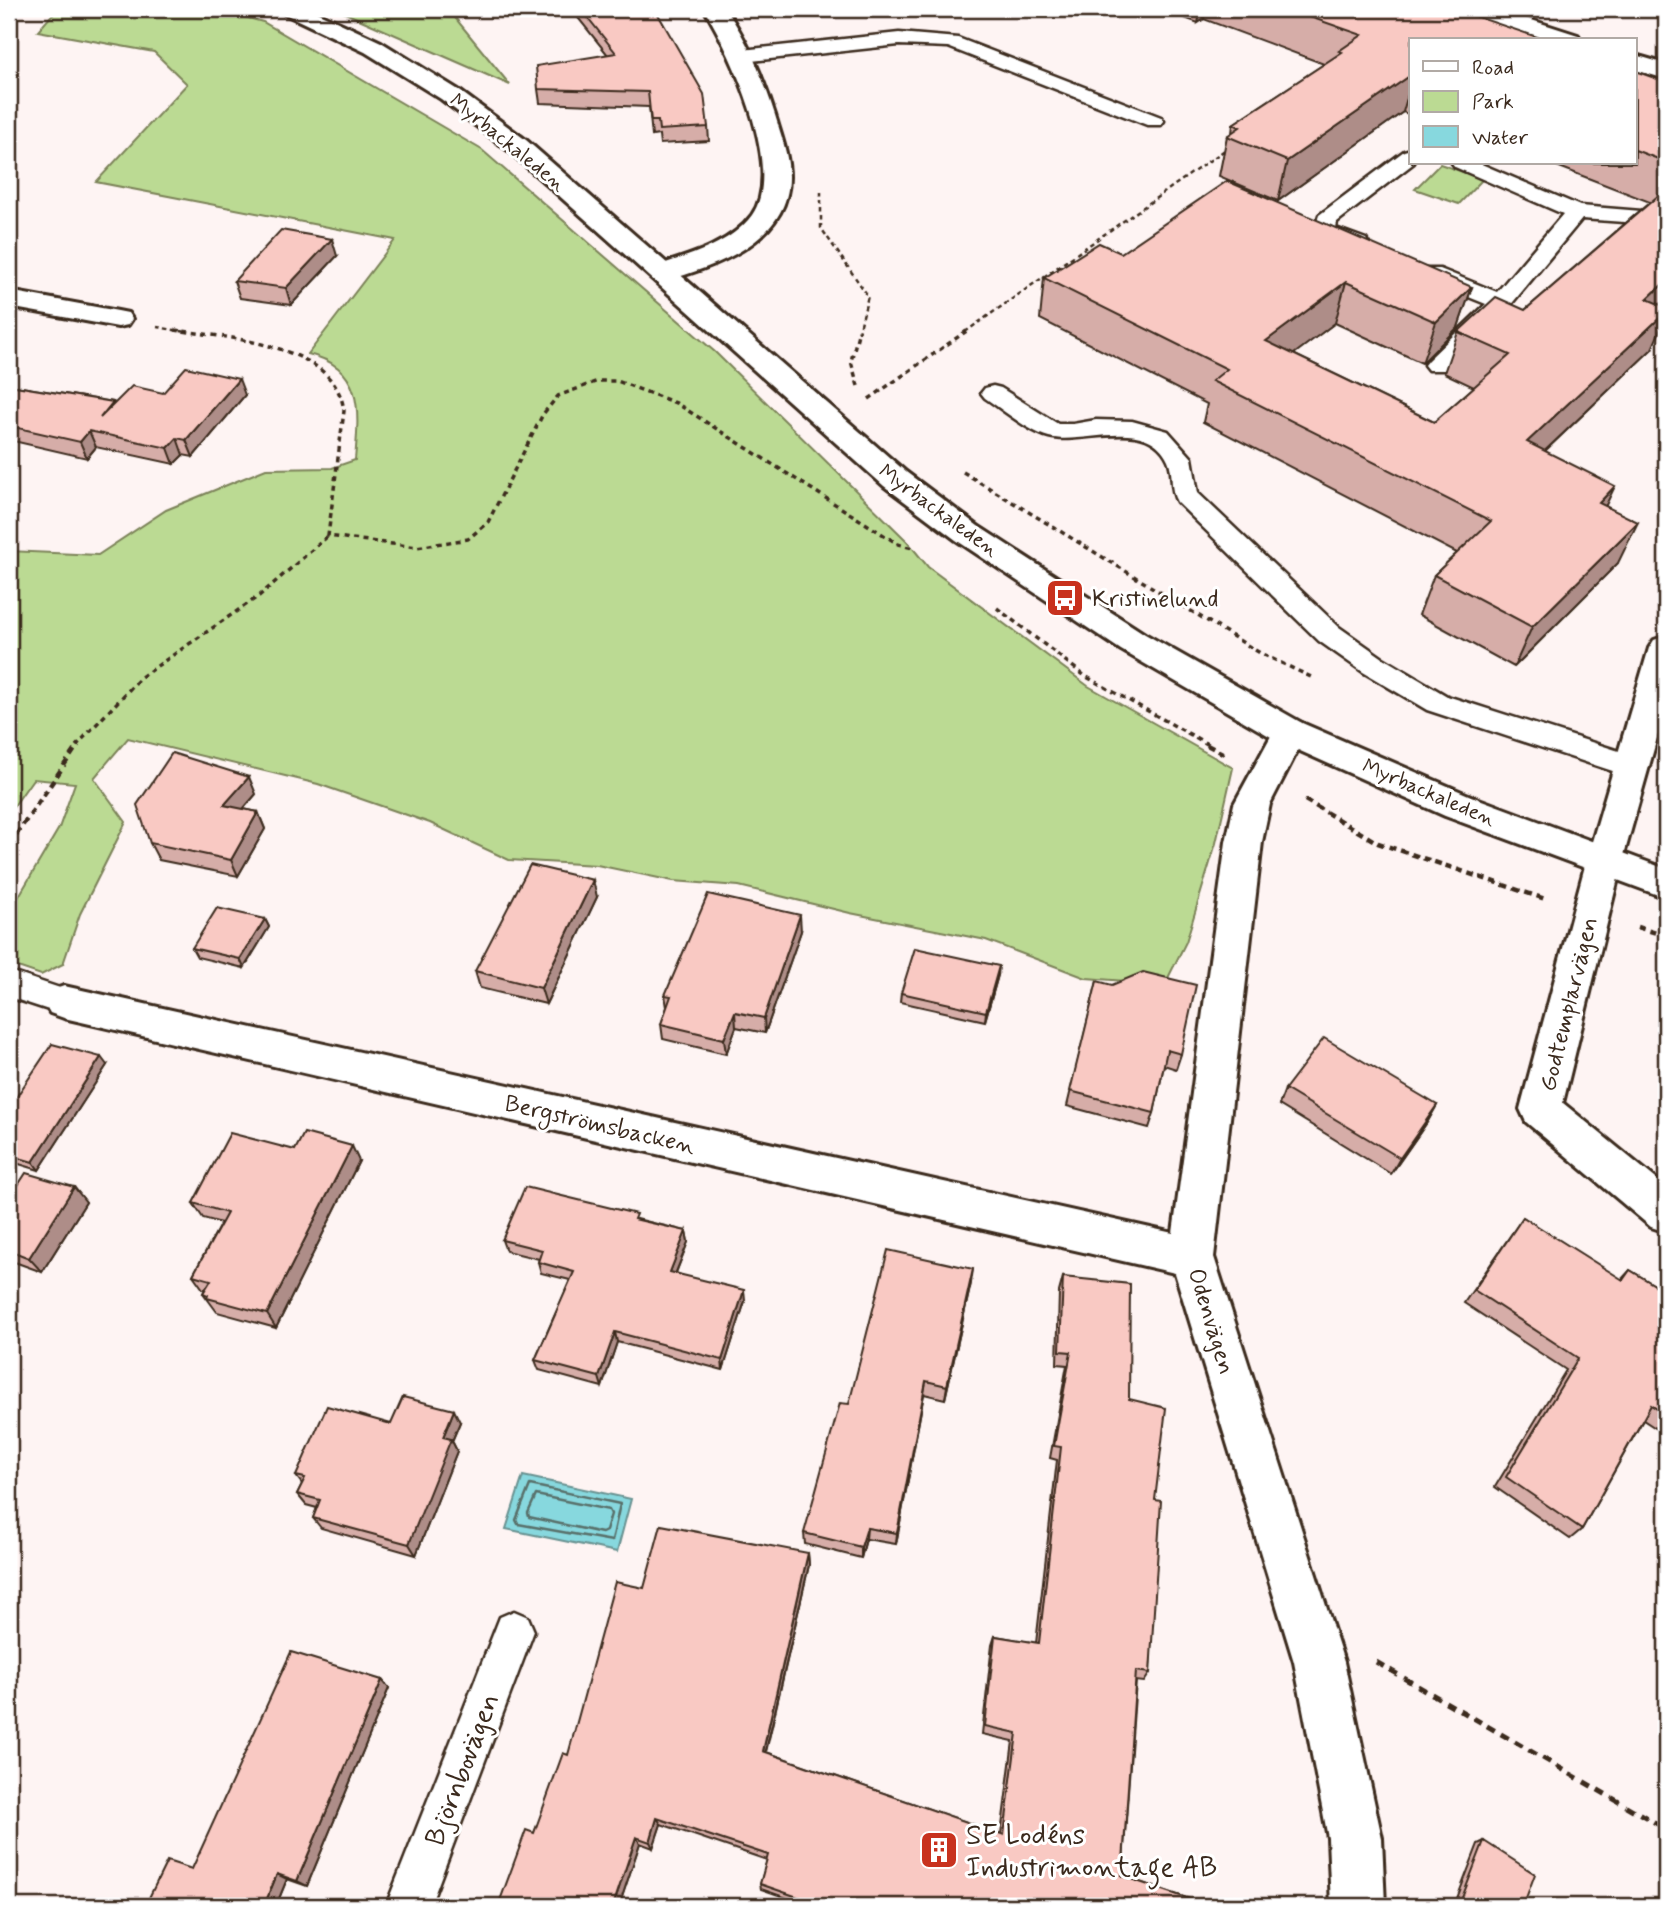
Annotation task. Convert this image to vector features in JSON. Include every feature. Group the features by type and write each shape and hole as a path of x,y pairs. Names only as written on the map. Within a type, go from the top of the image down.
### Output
{"street":[{"name":"Myrbackaleden","path":"293,9 373,47 449,94 517,145 861,450 967,533 1132,642 1290,732 1458,806 1666,884"},
{"path":"663,273 716,254 743,239 771,206 776,185 772,148 754,86 742,56 715,9"},
{"path":"1475,9 1564,38"},
{"path":"1636,62 1666,72"},
{"path":"9,299 118,319"},
{"name":"Godtemplarvägen","path":"1664,665 1604,862 1541,1109 1666,1213"},
{"name":"Odenvägen","path":"1290,732 1252,804 1244,842 1192,1257 1319,1662 1355,1838 1358,1906"},
{"name":"Bergströmsbacken","path":"64,1002 1192,1257"}],"lane":[{"path":"742,56 899,39 951,42 1154,121"},
{"path":"1376,251 1325,230 1327,220 1409,157"},
{"path":"1464,164 1577,212 1666,219"},
{"path":"1436,365 1501,302 1577,212"},
{"path":"1413,266 1501,302"},
{"path":"993,393 1053,431 1073,432 1096,427 1132,428 1160,436 1180,458 1186,496 1329,634 1373,665 1437,703 1634,767"},
{"name":"Bergströmsbacken","path":"9,984 64,1002"},
{"name":"Björnbovägen","path":"408,1906 514,1631"}],"path":[{"path":"876,408 867,400 1233,144"},
{"path":"861,390 855,380 851,361 868,296"},
{"path":"9,845 78,744 141,677 259,596 328,536 344,411 343,396 327,373 298,356 275,349 118,319"},
{"path":"328,536 416,547 468,539 488,522 543,414 558,396 575,387 598,381 617,381 676,403 898,544 929,552 967,533"},
{"path":"957,468 1260,653 1321,682"},
{"path":"1003,613 1085,676 1378,843 1433,860 1478,879 1666,936"},
{"path":"1319,1662 1375,1662 1666,1829"}],"green space":[{"path":"57,9 215,9 263,22 482,150 715,352 907,541 928,567 1088,686 1233,768 1216,843 1186,942 1165,984 1086,978 986,940 850,913 739,886 673,881 597,865 509,860 430,823 318,784 128,738 94,778 126,822 80,914 63,964 41,975 9,964 9,913 59,828 75,783 33,779 9,813 9,551 98,555 166,510 266,469 332,468 355,460 357,409 349,381 340,369 327,360 308,354 395,240 96,182 187,84 154,52 38,31"},
{"path":"336,9 448,9 510,85"},
{"path":"1440,164 1483,179 1459,204 1415,189"}],"water":[{"path":"523,1476 631,1499 617,1552 506,1529"}],"building":[{"path":"581,9 655,9 704,94 708,127 659,130 658,121 651,121 648,92 538,89 536,66 616,53"},
{"path":"1287,9 1454,9 1540,38 1409,38 1409,76 1287,161 1227,136 1240,127 1233,124 1342,52 1339,51 1362,35"},
{"path":"1636,71 1666,82 1666,162 1636,150"},
{"path":"1227,181 1472,287 1436,322 1346,282 1266,341 1434,422 1510,355 1458,332 1496,297 1525,310 1666,189 1666,281 1647,299 1666,307 1666,312 1527,442 1615,486 1599,503 1638,522 1532,627 1434,575 1491,521 1212,381 1227,369 1044,278 1099,243 1121,253"},
{"path":"281,230 332,239 286,288 234,281"},
{"path":"186,367 239,379 186,440 177,438 168,448 89,431 80,442 9,426 9,385 113,402 100,418 132,386 163,393"},
{"path":"172,753 249,777 224,805 258,812 231,860 150,843 137,805"},
{"path":"530,865 593,880 541,988 475,971"},
{"path":"708,894 800,915 764,1018 735,1012 724,1039 661,1024 671,996 665,995"},
{"path":"217,908 265,919 240,959 192,948"},
{"path":"915,948 999,966 986,1012 901,993"},
{"path":"1143,972 1196,985 1181,1054 1167,1050 1154,1113 1070,1091 1097,981 1112,985"},
{"path":"1324,1038 1437,1105 1400,1158 1285,1089"},
{"path":"52,1044 101,1057 33,1162 9,1155 9,1108"},
{"path":"230,1133 295,1150 304,1133 352,1146 267,1314 207,1298 208,1295 203,1293 211,1280 193,1275 227,1213 193,1203"},
{"path":"26,1173 74,1187 29,1258 9,1250 9,1199"},
{"path":"525,1187 636,1214 634,1219 686,1231 670,1272 744,1290 722,1360 615,1332 599,1377 535,1360 574,1272 538,1262 542,1250 502,1240"},
{"path":"1523,1217 1623,1280 1630,1270 1666,1292 1666,1415 1651,1405 1582,1529 1506,1477 1578,1358 1474,1290"},
{"path":"888,1250 973,1269 947,1386 926,1381 897,1533 867,1528 861,1547 804,1533 840,1403 849,1404"},
{"path":"1063,1277 1130,1284 1129,1399 1166,1408 1155,1500 1161,1501 1150,1673 1136,1671 1122,1876 1210,1906 824,1906 760,1884 768,1855 657,1818 650,1842 636,1837 613,1906 498,1906 526,1830 534,1833 563,1753 568,1755 615,1582 644,1588 661,1525 808,1553 763,1751 1004,1835 1017,1733 985,1726 995,1636 1039,1643 1061,1447 1054,1446 1071,1352 1060,1351"},
{"path":"403,1397 454,1410 443,1437 451,1439 409,1544 313,1518 320,1500 297,1494 305,1478 296,1476 327,1406 391,1424"},
{"path":"291,1652 382,1680 297,1881 277,1874 264,1906 145,1906 167,1861 192,1869"},
{"path":"1484,1841 1535,1874 1523,1906 1465,1906 1460,1903"}],"place":[{"name":"Kristinelund","path":"1065,598"},
{"name":"SE Lodéns Industrimontage AB","path":"939,1850"}]}
